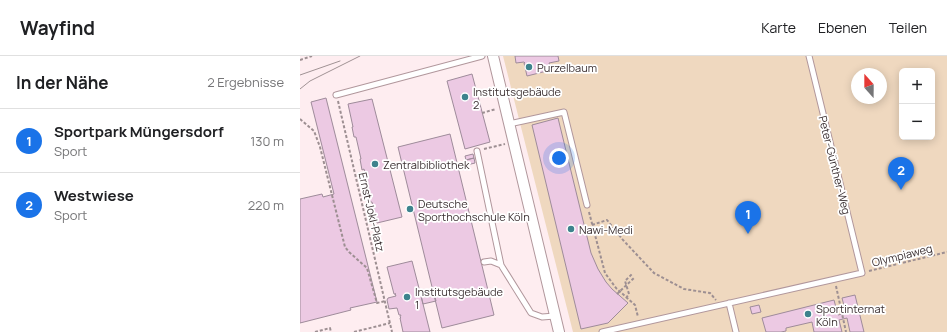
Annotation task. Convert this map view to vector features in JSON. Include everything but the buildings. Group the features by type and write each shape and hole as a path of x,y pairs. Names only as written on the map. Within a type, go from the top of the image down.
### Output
{"street":[{"path":"493,56 559,332"}],"lane":[{"path":"336,95 482,56"},
{"name":"Peter-Günther-Weg","path":"809,56 862,273"},
{"path":"509,121 564,112 587,205"},
{"path":"477,151 501,265 531,313 542,317 555,316"},
{"path":"484,262 490,261 501,265"},
{"path":"602,332 862,273"},
{"path":"729,303 736,332"}],"path":[{"path":"300,60 312,56"},
{"name":"Ernst-Jokl-Platz","path":"336,95 392,332"},
{"path":"482,113 496,110"},
{"path":"300,120 314,131 320,147 345,247 367,268 377,303 385,301"},
{"path":"488,148 500,145"},
{"path":"587,205 605,273 616,288 635,305 640,324"},
{"path":"592,225 607,220 623,240 654,273 684,289 710,292 720,305"},
{"name":"Olympiaweg","path":"862,273 947,252"},
{"path":"628,284 618,294 628,284 635,277 632,274 624,282 628,284"},
{"path":"834,279 846,332"},
{"path":"626,298 629,294 625,281 627,280"},
{"path":"354,332 390,323"},
{"path":"315,332 330,328 331,332"}],"shaded area":[{"path":"503,56 947,56 947,332 573,332"}],"tram line":[{"path":"300,89 310,81 360,56"},
{"path":"300,75 340,61"}],"place":[{"name":"Purzelbaum","path":"529,67"},
{"name":"Institutsgebäude 2","path":"465,97"},
{"name":"Zentralbibliothek","path":"375,164"},
{"name":"Westwiese","path":"901,190"},
{"name":"Deutsche Sporthochschule Köln","path":"410,209"},
{"name":"Nawi-Medi","path":"571,229"},
{"name":"Sportpark Müngersdorf","path":"748,234"},
{"name":"Institutsgebäude 1","path":"407,297"},
{"name":"Sportinternat Köln","path":"808,314"}]}
